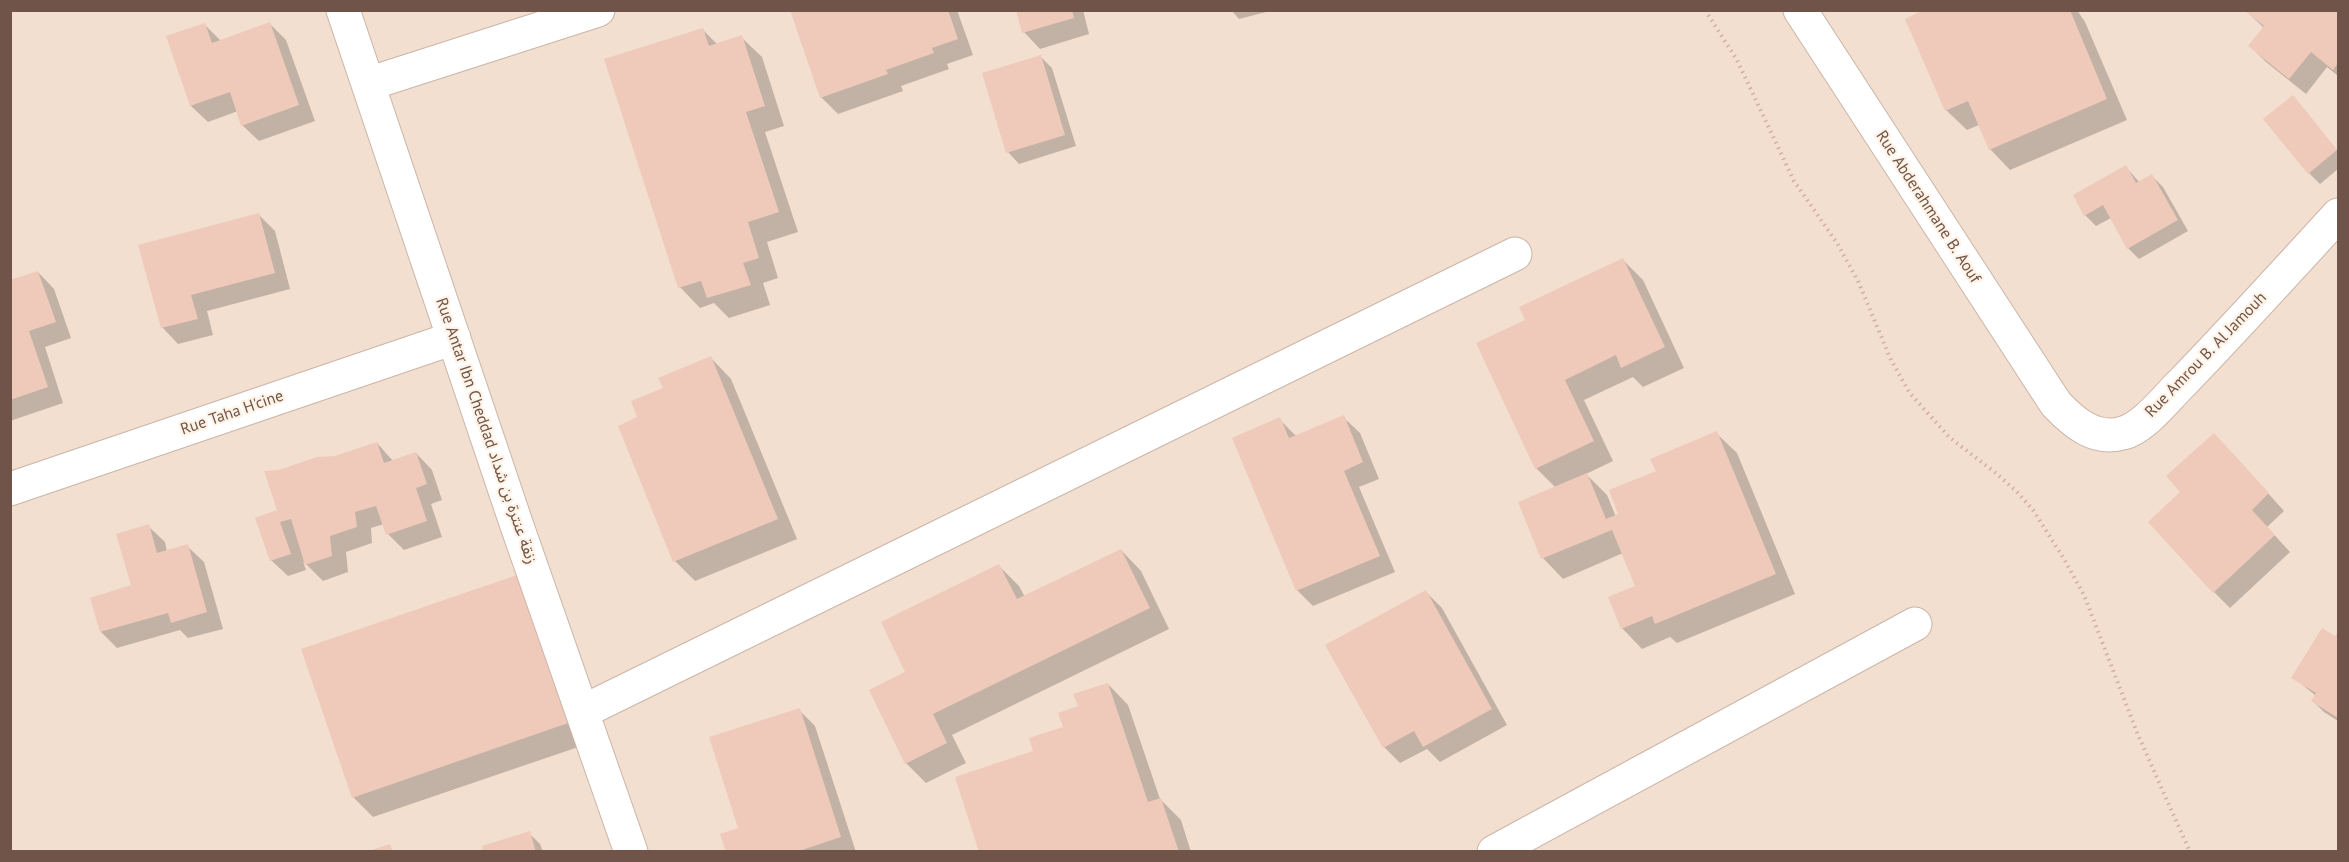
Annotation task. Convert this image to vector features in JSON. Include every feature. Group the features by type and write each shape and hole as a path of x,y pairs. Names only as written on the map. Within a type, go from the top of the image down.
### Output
{"street":[{"name":"Rue Antar Ibn Cheddad زنقة عنترة بن شداد","path":"343,10 631,852"},
{"path":"368,84 598,10"},
{"name":"Rue Abderahmane B. Aouf","path":"1800,10 2056,404"},
{"name":"Rue Amrou B. Al Jamouh","path":"2056,404 2077,424 2088,430 2112,435 2134,429 2192,372 2338,214"},
{"path":"582,712 1515,254"},
{"name":"Rue Taha H'cine","path":"10,489 454,338"},
{"path":"1494,852 1915,624"}],"path":[{"path":"1705,10 1737,60 1794,181 1836,243 1857,281 1891,360 1909,392 1949,437 2017,492 2033,510 2064,559 2093,615 2138,735 2190,852"}],"shaded area":[{"path":"11,11 2338,11 2338,851 11,851"}],"building":[{"path":"790,10 948,10 958,39 932,48 934,53 886,70 888,74 820,98"},
{"path":"1016,10 1072,10 1074,18 1022,33"},
{"path":"1924,10 2070,10 2107,99 1989,150 1968,101 1945,111 1905,19"},
{"path":"2244,10 2338,10 2338,63 2333,70 2311,52 2289,79 2248,46 2264,26"},
{"path":"270,22 299,105 241,126 230,92 190,106 166,36 205,23 212,43"},
{"path":"703,28 709,46 742,35 765,106 746,112 779,212 748,222 759,258 743,263 751,285 707,298 701,281 678,288 604,59"},
{"path":"1041,55 1065,135 1006,153 982,73"},
{"path":"2293,95 2337,150 2308,174 2263,119"},
{"path":"2126,165 2136,183 2152,174 2178,220 2127,249 2103,205 2084,216 2073,195"},
{"path":"259,213 275,273 191,295 198,319 161,328 138,245"},
{"path":"1623,258 1665,347 1621,368 1616,355 1565,380 1594,441 1535,469 1476,343 1525,320 1519,307"},
{"path":"38,271 56,322 29,331 48,387 10,400 10,280"},
{"path":"711,356 778,519 673,562 618,426 637,417 631,401 663,388 658,378"},
{"path":"1344,415 1363,462 1344,471 1380,556 1296,591 1232,438 1280,417 1289,438"},
{"path":"1717,431 1776,574 1655,624 1652,616 1621,629 1608,597 1635,586 1612,530 1541,559 1518,502 1587,473 1606,519 1618,514 1609,490 1656,471 1650,459"},
{"path":"2214,433 2269,493 2252,510 2275,535 2213,593 2148,522 2180,492 2166,476"},
{"path":"377,442 384,463 416,452 427,484 416,488 427,521 386,535 376,506 355,512 357,527 330,536 332,556 305,565 291,519 280,522 291,554 270,561 255,518 277,510 264,471 279,470 317,457 335,456"},
{"path":"149,524 157,553 188,544 207,612 171,623 168,613 100,632 90,598 131,585 116,534"},
{"path":"1121,549 1150,608 933,714 947,743 905,764 869,690 905,672 881,622 999,564 1017,599"},
{"path":"523,573 574,721 352,798 301,649"},
{"path":"1426,590 1492,709 1423,747 1414,731 1383,748 1325,645"},
{"path":"2322,628 2335,636 2338,631 2338,718 2311,701 2316,693 2291,678"},
{"path":"1108,683 1148,802 1161,798 1179,852 979,852 955,777 1033,751 1029,738 1063,727 1058,713 1078,706 1073,694"},
{"path":"800,708 841,837 796,852 726,852 720,834 738,828 709,737"},
{"path":"530,831 536,852 483,852 482,846"},
{"path":"390,844 393,852 369,852 369,851"}]}
